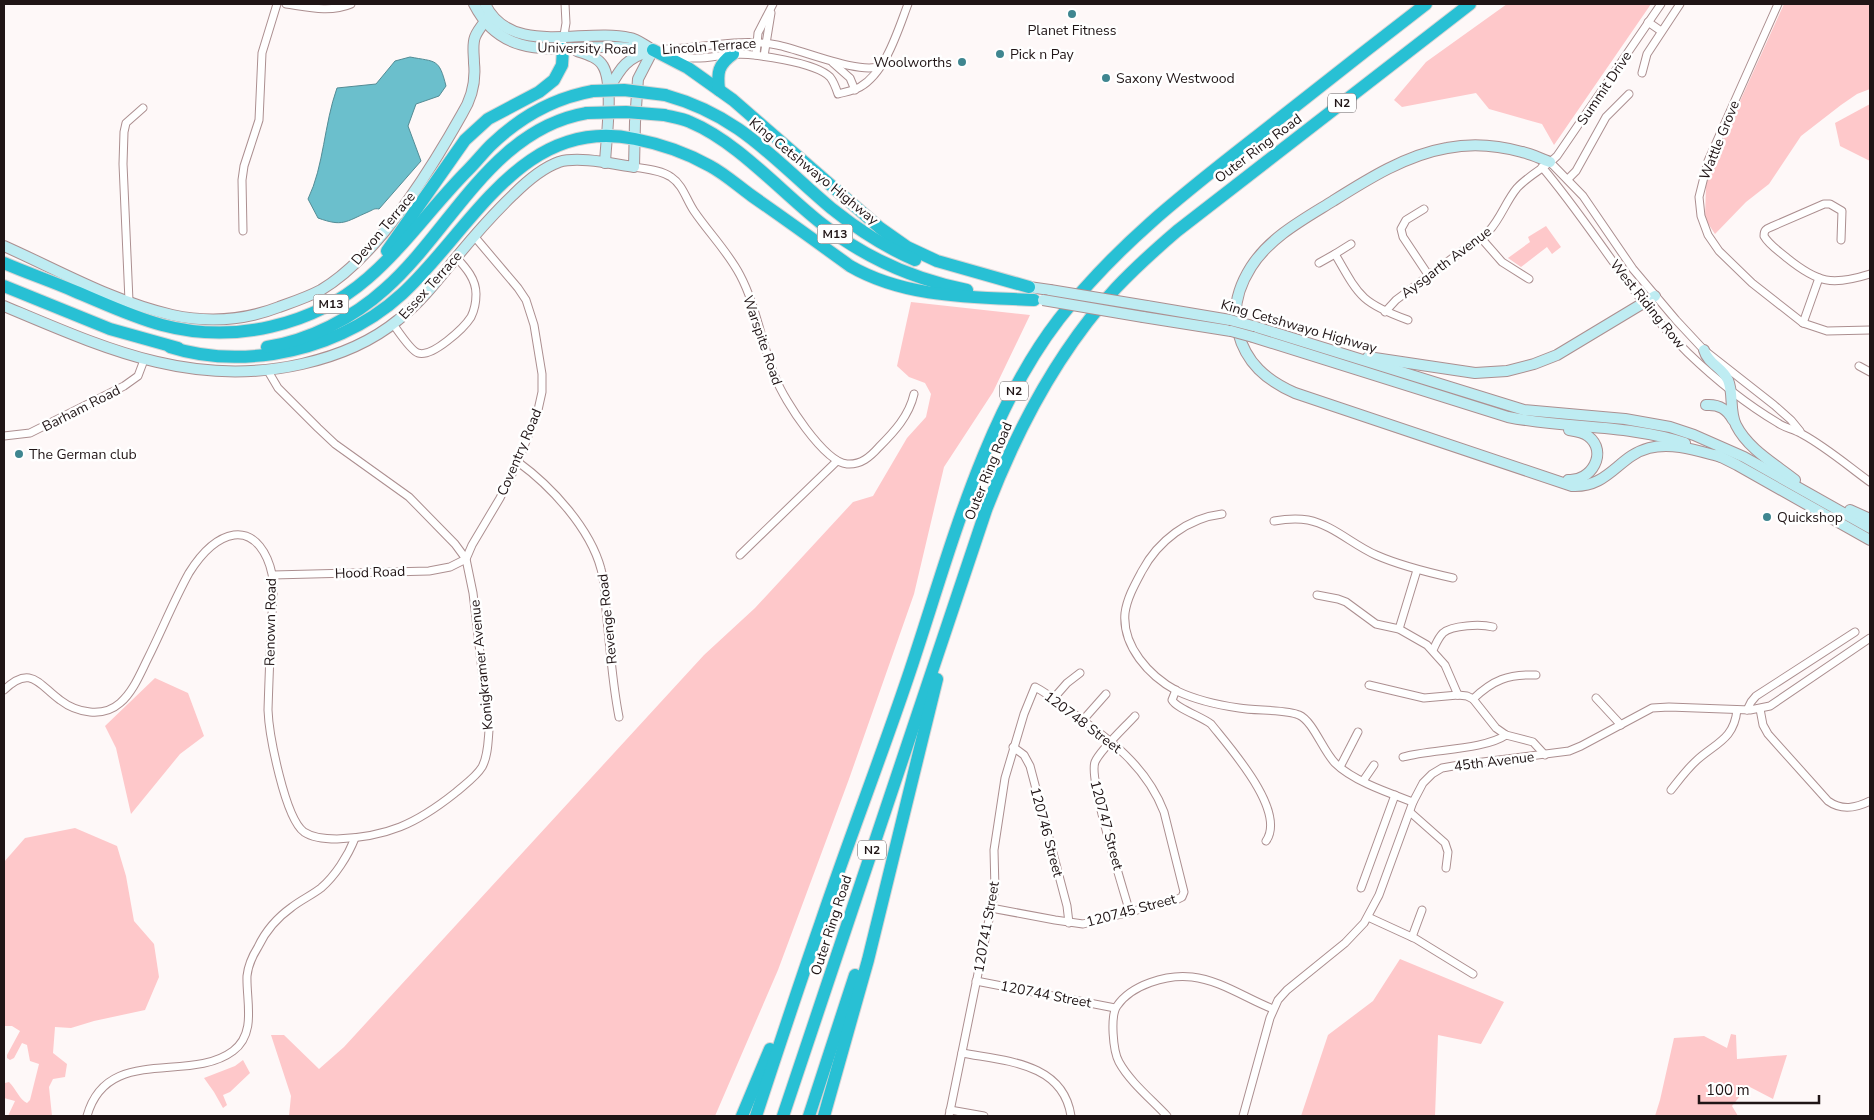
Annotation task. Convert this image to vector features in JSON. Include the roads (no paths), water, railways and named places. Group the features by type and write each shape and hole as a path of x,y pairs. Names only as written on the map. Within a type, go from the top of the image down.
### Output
{"highway":[{"name":"Outer Ring Road","path":"756,1116 819,926 903,690 975,479 1004,409 1038,349 1057,322 1090,282 1134,236 1188,190 1426,4"},
{"name":"Outer Ring Road","path":"783,1116 999,476 1020,430 1044,386 1075,338 1115,289 1177,230 1470,4"},
{"path":"368,278 465,140 488,119 539,92 554,80 562,65 566,45"},
{"path":"653,50 688,68 733,100 893,238 907,247 937,262 1029,287"},
{"path":"719,90 718,72 726,59 733,54"},
{"name":"King Cetshwayo Highway","path":"4,263 126,313 178,328 216,332 258,329 280,325 300,318 337,300 368,278 396,251 456,181 509,129 553,103 593,91 624,90 665,95 703,108 741,130 843,218 874,240 894,251 936,268 982,279 1029,287"},
{"name":"King Cetshwayo Highway","path":"4,286 110,329 170,347 224,352 250,350 292,341 320,331 344,318 386,289 411,263 475,186 507,153 537,131 564,118 587,113 626,112 664,115 688,121 705,129 744,158 821,224 876,260 908,274 945,285 1038,300"},
{"path":"170,347 214,357 265,355 286,352 311,345 349,330 368,320 400,296 492,194 528,160 558,144 606,136 635,139 673,149 712,167 850,266 867,276 924,291 1038,300"},
{"path":"824,1116 868,960 961,584"},
{"path":"809,1116 888,875"},
{"path":"742,1116 819,926"}],"main road":[{"name":"University Road","path":"474,4 488,19"},
{"name":"University Road","path":"484,4 492,31 502,37 528,46 542,49 566,45 653,50"},
{"name":"Devon Terrace","path":"4,246 61,274 129,301 185,318 213,321 260,315 303,299 336,280 365,253 404,207 470,99 475,78 474,39 488,19"},
{"path":"566,45 592,56 603,64 610,87 605,163"},
{"path":"610,87 620,68 625,63 639,54 653,50"},
{"path":"634,167 638,79 653,50"},
{"path":"1544,163 1523,152 1504,147 1464,145 1445,148 1423,154 1387,170 1281,234 1268,246 1251,267 1242,283 1235,313 1239,338 1250,362 1268,379 1316,402 1452,444 1572,486 1586,485 1610,475 1626,459 1657,447 1675,447 1721,457"},
{"name":"Essex Terrace","path":"4,306 103,347 144,360 208,370 268,371 336,355 359,345 393,324 414,307 500,207 524,184 548,167 564,161 605,163 634,167"},
{"name":"King Cetshwayo Highway","path":"1029,287 1230,320 1524,410 1625,419 1670,427 1694,435 1744,457 1870,528"},
{"path":"1333,351 1452,371 1485,374 1514,370 1551,357 1655,296"},
{"name":"King Cetshwayo Highway","path":"1038,300 1230,331 1521,419 1551,424 1618,428 1676,440 1721,457 1870,540"},
{"path":"1704,350 1709,361 1726,377 1736,425"},
{"path":"1706,405 1715,405 1725,409 1753,447 1819,500 1870,519"},
{"path":"1521,419 1533,425 1583,434 1590,438 1594,445 1597,456 1596,462 1585,478 1572,481 1552,479"}],"street":[{"path":"243,230 242,180 244,166 259,120 262,53 277,4"},
{"path":"286,4 326,9 344,7 351,4"},
{"path":"565,4 566,45"},
{"name":"Lincoln Terrace","path":"653,50 692,58 733,54 764,56 794,62 829,76 838,94 855,90 870,80 881,66 908,4"},
{"name":"Summit Drive","path":"1544,163 1562,149 1661,4"},
{"path":"1642,73 1648,54 1680,4"},
{"name":"Wattle Grove","path":"1778,4 1708,161 1701,185 1699,205 1704,226 1719,251 1752,283 1803,323 1827,331 1870,330"},
{"path":"756,55 758,33 773,6"},
{"path":"764,56 773,6"},
{"path":"1648,22 1661,31"},
{"name":"Lincoln Terrace","path":"653,50 766,43 864,69 875,69 881,66"},
{"name":"Lincoln Terrace","path":"831,61 846,72 855,90"},
{"path":"1568,179 1576,171 1606,117 1630,94"},
{"path":"129,301 123,164 124,132 126,123 143,108"},
{"name":"West Riding Row","path":"1544,163 1568,179 1598,216 1628,261 1655,296 1704,350 1774,405 1791,420 1801,433"},
{"name":"West Riding Row","path":"1544,163 1618,268 1673,337 1709,372 1730,389 1779,424 1801,433 1870,482"},
{"name":"Aysgarth Avenue","path":"1386,312 1396,300 1481,238 1494,225 1516,190 1544,163"},
{"name":"Warspite Road","path":"634,167 669,176 683,189 693,209 741,276 781,390 814,438 837,460"},
{"path":"1841,240 1842,211 1830,204 1824,204 1766,229 1764,236 1769,243 1799,267 1819,278 1845,281 1870,274"},
{"path":"1424,209 1406,220 1401,229 1404,237 1429,276"},
{"name":"Coventry Road","path":"466,559 472,544 500,498 518,462 538,410 542,392 542,374 534,325 526,300 474,236"},
{"path":"1481,238 1502,262 1529,279"},
{"path":"1319,263 1351,244"},
{"path":"1335,254 1358,293 1374,306 1408,320"},
{"path":"393,324 413,350 419,353 429,352 458,331 471,316 476,294 470,273 456,257"},
{"path":"1618,268 1628,261"},
{"path":"1803,323 1819,278"},
{"name":"Barham Road","path":"4,436 30,433 124,386 138,376 144,360"},
{"path":"1859,366 1870,372"},
{"name":"Konigkramer Avenue","path":"268,371 278,388 318,428 336,444 409,497 455,544 466,559 473,593 488,721 488,746 484,760 476,774 464,785 420,818 396,830 355,838"},
{"path":"740,555 837,460 851,464 860,463 868,459 908,413 914,394"},
{"name":"Revenge Road","path":"518,462 529,470 562,504 582,528 595,550 603,575 614,691 619,717"},
{"path":"1222,514 1200,518 1175,532 1146,563 1127,602 1125,612 1126,630 1132,647 1146,666 1176,690 1194,698 1236,708 1286,712 1301,716 1308,723 1327,753 1340,767 1363,781 1413,802"},
{"path":"1274,520 1299,519 1318,523 1374,554 1417,570 1453,578"},
{"name":"Renown Road","path":"4,690 19,679 35,679 66,704 94,713 109,710 120,703 134,686 190,572 208,550 218,541 229,536 242,534 251,537 264,553 273,575 268,710 269,730 291,812 297,824 304,832 313,836 330,839 355,838"},
{"name":"Hood Road","path":"273,575 430,570 441,569 466,559"},
{"path":"1399,629 1417,570"},
{"path":"1317,595 1338,599 1376,624 1399,629 1433,650 1446,665 1458,695"},
{"path":"1433,650 1438,639 1449,630 1481,625 1493,627"},
{"path":"1747,710 1756,696 1855,632"},
{"name":"45th Avenue","path":"1243,1116 1274,1009 1287,990 1344,943 1368,917 1379,895 1413,802 1423,783 1432,774 1442,768 1569,751 1652,708 1760,709 1779,702 1870,638"},
{"path":"1053,699 1080,673"},
{"path":"1473,699 1495,681 1508,677 1536,675"},
{"path":"1369,685 1424,698 1458,695 1473,699 1496,728 1506,735 1533,742 1545,755"},
{"name":"120748 Street","path":"1035,687 1083,720 1132,760 1161,805 1183,886 1182,897"},
{"name":"120741 Street","path":"984,1116 950,1113 995,890 994,841 1005,778 1013,747 1035,687"},
{"path":"1176,690 1172,700 1174,704 1203,717 1211,724 1258,787 1265,800 1271,821 1270,836 1266,842"},
{"path":"1083,720 1106,694"},
{"path":"1596,698 1621,725"},
{"path":"1760,709 1763,725 1768,734 1828,801 1850,808 1870,801"},
{"path":"1670,790 1696,761 1729,734 1736,719 1737,710"},
{"name":"120747 Street","path":"1130,913 1093,775 1095,762 1101,752 1135,716"},
{"path":"1340,767 1358,732"},
{"path":"1403,757 1428,751 1485,743 1506,735"},
{"name":"120746 Street","path":"1013,747 1024,755 1030,766 1067,906 1069,923"},
{"path":"1363,781 1374,765"},
{"path":"1361,888 1395,795"},
{"path":"1410,812 1445,842 1448,852 1446,868"},
{"path":"86,1116 97,1094 109,1082 126,1073 201,1063 223,1057 239,1046 245,1037 248,1026 247,973 258,946 285,912 320,888 332,877 355,838"},
{"name":"120745 Street","path":"991,908 1069,923 1090,923 1182,897"},
{"path":"1412,937 1422,910"},
{"path":"1368,917 1412,937 1473,974"},
{"path":"1167,1116 1119,1063 1113,1046 1115,1008 1125,997 1139,988 1167,978 1185,976 1208,980 1274,1009"},
{"name":"120744 Street","path":"976,981 1115,1008"},
{"path":"962,1053 1023,1064 1041,1072 1052,1080 1063,1093 1070,1106 1071,1116"}],"water":[{"path":"410,57 435,63 441,70 446,86 439,96 416,104 408,126 421,161 379,209 374,209 339,223 318,218 308,199 321,159 329,116 337,88 376,84 395,61"}],"place":[{"name":"Planet Fitness","path":"1072,14"},
{"name":"Pick n Pay","path":"1000,54"},
{"name":"Woolworths","path":"962,62"},
{"name":"Saxony Westwood","path":"1106,78"},
{"name":"The German club","path":"19,454"},
{"name":"Quickshop","path":"1767,517"}]}
